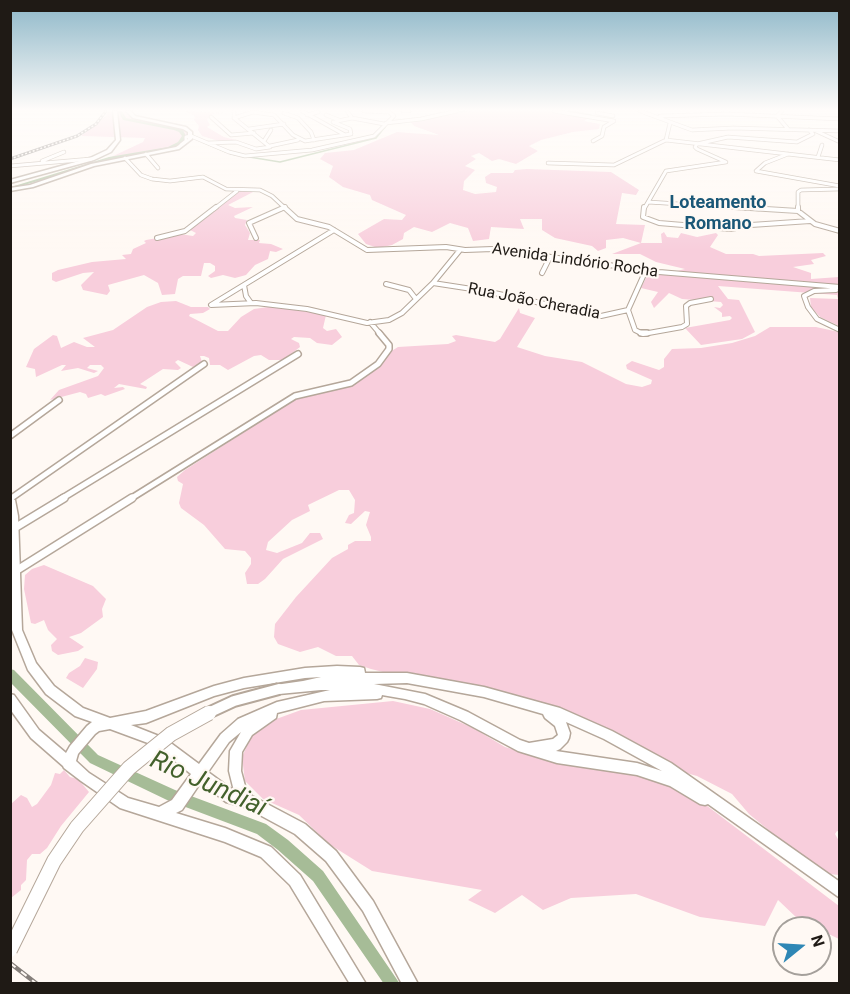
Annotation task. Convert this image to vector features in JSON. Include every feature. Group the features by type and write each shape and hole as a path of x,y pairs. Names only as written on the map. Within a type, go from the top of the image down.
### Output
{"main road":[{"path":"10,190 110,161 134,157"},
{"path":"10,182 93,158 110,161"},
{"path":"10,499 17,630 32,666 50,690 79,712 160,742 198,776 231,797 247,801 300,829 331,856 368,906 411,984"},
{"path":"68,764 74,750 90,730 111,723 146,717 214,691 270,677 337,671 439,682 533,705 584,724 644,752 695,785 840,891"},
{"path":"305,686 334,679 392,677"},
{"path":"10,950 54,861 76,827 129,768 171,735 204,715 234,701 279,689 305,686 357,686 425,699 527,748 556,757 620,765 658,775 692,791 756,830"},
{"path":"159,814 177,805 225,738 242,723 262,713 324,696 380,694 422,700 444,708"},
{"path":"10,699 35,734 68,764 124,803 225,835 266,852 295,880 359,984"},
{"path":"247,801 239,788 235,771 236,751 248,731 262,720 291,704"},
{"path":"527,748 556,745 563,738 564,733 560,722 533,705"}],"street":[{"path":"37,164 52,157"},
{"path":"148,157 158,168"},
{"path":"548,163 612,166 630,157"},
{"path":"716,157 726,162 666,171 644,206 643,217 659,224 731,229 751,225 810,221"},
{"path":"777,157 756,170 768,175 840,187"},
{"path":"821,157 840,160"},
{"path":"10,166 93,158"},
{"name":"Avenida Lindório Rocha","path":"126,159 145,177 170,181 203,177 223,188 260,190 285,207 297,219 334,230 367,250 446,247 460,250 493,249 646,270 840,288"},
{"path":"798,211 798,192 801,190 840,187"},
{"path":"157,238 185,231 238,190"},
{"path":"648,202 798,211 810,221 840,231"},
{"path":"256,238 249,223 285,207"},
{"path":"334,230 211,305 251,303 307,309 370,322 389,320 402,313 433,283 460,250"},
{"path":"542,273 550,257"},
{"name":"Rua João Cheradia","path":"433,283 485,291 588,314 613,315 628,310 646,270"},
{"path":"386,284 409,290 416,299"},
{"path":"244,285 246,296 251,303"},
{"path":"840,288 814,291 804,296 808,308 817,319 840,330"},
{"path":"628,310 635,330 643,334 682,327 687,324 686,306 690,303 711,299"},
{"path":"14,572 302,393 351,383 378,364 389,349 389,345 370,322"},
{"path":"13,529 298,354"},
{"path":"10,499 204,364"},
{"path":"10,436 59,400"}],"shaded area":[{"path":"110,157 127,157 114,160 107,159"},
{"path":"473,157 476,159 465,166 475,170 464,181 463,190 475,194 496,192 497,187 486,183 485,177 491,173 513,173 515,170 527,169 611,172 639,190 636,195 622,193 616,224 645,225 641,243 623,238 606,240 606,248 598,251 592,246 555,238 542,230 542,219 520,219 524,229 491,227 489,239 473,241 468,228 450,223 432,232 414,227 404,233 403,239 392,245 378,248 366,244 358,234 384,219 402,220 406,215 372,200 370,195 343,187 329,177 333,166 320,159"},
{"path":"486,157 527,157 516,164 499,159 492,161"},
{"path":"257,190 265,193 255,191 228,205 235,208 253,207 234,216 247,220 245,225 250,233 248,240 260,240 259,243 271,244 283,249 276,252 270,251 268,259 255,265 246,275 235,278 223,275 211,278 208,276 215,271 215,266 204,263 201,276 183,276 178,279 175,294 162,295 158,283 144,275 108,285 110,291 107,295 83,290 81,285 94,272 83,273 56,282 52,280 52,273 58,270 92,262 126,259 122,255 131,254 133,249 146,243 144,241 146,240 180,234 193,236 196,233 190,230 238,191"},
{"path":"664,232 667,237 678,238 681,233 697,237 716,233 718,235 710,247 726,254 759,256 823,253 826,256 811,260 814,264 793,267 811,273 811,279 839,277 839,326 820,317 811,307 810,298 838,299 837,295 718,286 728,299 739,300 755,332 742,339 701,345 685,328 730,320 732,318 730,316 722,317 722,313 714,307 720,308 723,305 721,302 682,299 669,293 654,308 651,302 658,292 641,288 648,274 650,272 678,273 677,271 685,269 656,262 640,254 612,254 641,243 662,243 661,234"},
{"path":"176,301 191,307 208,307 210,309 203,313 189,316 218,331 228,331 241,317 254,309 275,306 326,315 323,328 327,331 336,329 342,337 332,345 317,343 310,338 294,337 291,339 299,343 300,347 283,360 269,360 261,355 254,356 228,370 220,365 210,365 209,358 204,356 200,356 202,362 193,367 178,360 175,362 181,368 178,370 163,369 140,384 147,387 146,389 119,384 114,388 123,387 125,389 105,396 101,394 88,398 86,394 80,392 50,400 59,390 98,376 104,368 101,365 90,365 87,368 98,371 94,373 78,368 61,371 66,365 62,365 36,377 35,369 26,367 34,349 53,335 57,336 61,348 74,342 87,347 95,347 83,338 113,330 147,307 161,302"},
{"path":"519,308 520,313 535,318 517,347 545,356 582,362 626,384 642,387 651,384 652,380 627,369 626,365 632,361 659,370 664,367 664,359 672,349 701,348 732,343 755,336 770,327 816,327 839,332 840,832 837,831 835,834 839,841 839,875 829,874 777,837 749,814 732,794 697,776 679,771 596,725 371,669 359,665 352,656 336,656 318,647 300,652 278,644 274,637 275,624 296,597 332,558 348,549 348,545 355,541 371,541 366,525 370,512 365,511 351,524 345,523 349,515 354,513 355,500 349,490 339,490 308,505 310,511 292,520 268,542 266,550 277,553 302,543 310,533 320,533 323,539 283,559 258,584 247,584 245,573 251,564 251,558 245,551 225,549 204,525 181,508 179,503 183,484 178,481 177,477 294,400 308,393 357,381 375,369 390,352 398,347 448,344 456,341 452,336 456,335 495,342 500,339"},
{"path":"44,565 93,586 106,599 102,609 103,617 81,633 69,637 84,647 78,651 58,655 52,651 51,645 57,639 48,630 44,620 35,624 31,623 24,589 25,575 32,569"},
{"path":"85,658 98,662 97,669 83,688 66,678 69,673 80,666"},
{"path":"393,701 430,709 473,728 505,747 552,761 629,772 677,787 698,799 839,906 839,939 832,936 832,916 795,916 778,900 765,926 700,917 636,894 571,898 543,910 522,895 495,913 468,900 482,890 372,871 329,844 299,815 263,799 245,781 242,757 251,737 268,722 301,710"},
{"path":"64,770 70,777 78,779 89,792 61,826 47,848 40,854 32,854 27,860 26,880 21,885 21,890 11,898 11,804 21,795 27,798 32,807 37,804 51,785 55,773 60,774"}],"waterway":[{"name":"Rio Jundiaí","path":"13,188 115,157"},
{"path":"252,157 280,162 298,157"},
{"name":"Rio Jundiaí","path":"10,674 94,759 172,795 261,829 283,845 318,876 393,984"}],"railway":[{"path":"10,159 15,157"},
{"path":"10,963 37,984"}],"district":[{"name":"Loteamento Romano","path":"718,213"}]}
